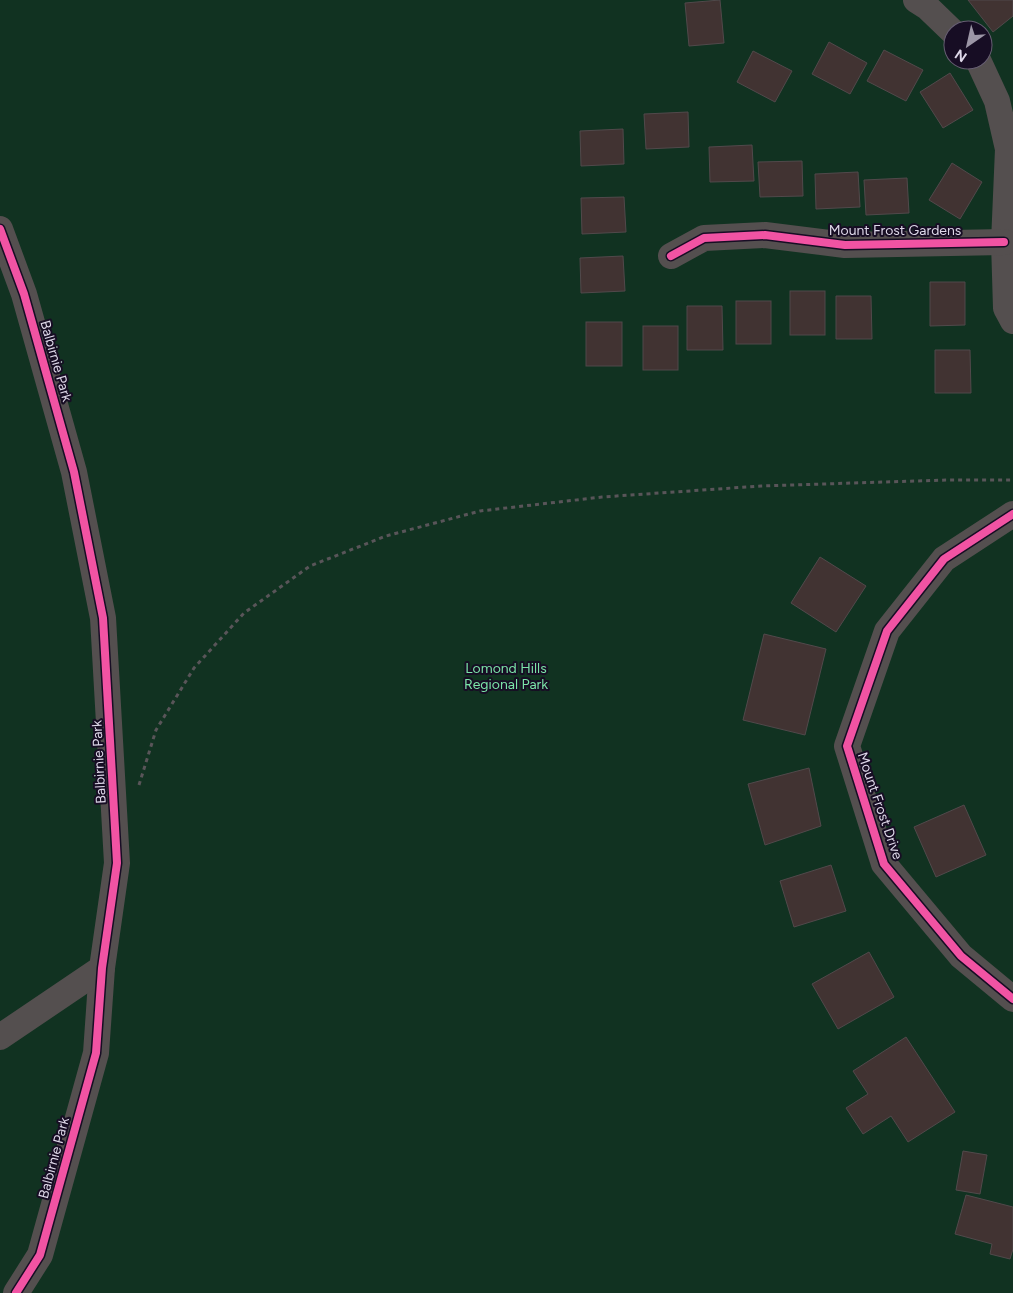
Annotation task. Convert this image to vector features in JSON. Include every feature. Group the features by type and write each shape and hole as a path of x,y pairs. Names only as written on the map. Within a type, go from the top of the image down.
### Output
{"street":[{"path":"916,0 943,23"},
{"path":"983,70 997,101 1008,149 1004,242 1006,308 1013,321"},
{"name":"Balbirnie Park","path":"0,228 24,294 74,472 103,618 117,862 102,968 96,1053 40,1255 16,1293"},
{"name":"Mount Frost Gardens","path":"671,256 704,238 765,235 845,245 1004,242"},
{"name":"Mount Frost Drive","path":"1013,514 944,559 887,631 847,746 884,864 961,956 1013,999"},
{"path":"0,1036 102,968"}],"path":[{"path":"137,792 156,730 194,668 244,613 310,566 386,536 480,511 602,497 761,486 946,480 1013,480"}],"green space":[{"name":"Lomond Hills Regional Park","path":"0,0 1013,0 1013,1293 0,1293"}],"building":[{"path":"720,0 724,43 689,46 685,3"},
{"path":"968,0 1013,0 1013,16 993,32 993,20 984,20"},
{"path":"829,42 867,63 850,94 812,74"},
{"path":"884,50 923,70 906,101 867,81"},
{"path":"753,51 792,71 775,102 737,82"},
{"path":"950,73 973,110 943,128 920,92"},
{"path":"688,112 689,147 646,149 644,114"},
{"path":"623,129 624,164 581,166 580,131"},
{"path":"752,145 754,181 710,182 709,147"},
{"path":"802,161 803,196 760,197 758,162"},
{"path":"952,163 982,182 960,219 929,200"},
{"path":"858,172 860,207 816,209 815,174"},
{"path":"907,178 909,213 866,215 864,180"},
{"path":"624,197 626,232 582,234 581,198"},
{"path":"623,256 625,291 581,293 580,258"},
{"path":"930,282 965,282 965,325 930,326"},
{"path":"790,291 825,291 825,335 790,335"},
{"path":"836,296 871,296 872,339 836,339"},
{"path":"736,301 771,301 771,344 736,344"},
{"path":"687,306 722,306 723,350 687,350"},
{"path":"586,322 622,322 622,366 586,366"},
{"path":"643,326 678,326 678,370 643,370"},
{"path":"935,350 970,350 971,393 935,393"},
{"path":"820,557 866,586 836,632 791,603"},
{"path":"764,634 826,649 805,735 743,720"},
{"path":"809,768 821,826 765,845 748,784"},
{"path":"964,805 986,855 936,877 914,827"},
{"path":"831,865 846,911 794,927 780,881"},
{"path":"869,952 894,997 838,1029 812,984"},
{"path":"906,1037 955,1112 908,1142 891,1116 863,1134 846,1108 868,1094 853,1071"},
{"path":"963,1151 987,1155 980,1194 956,1190"},
{"path":"966,1195 1013,1207 1013,1249 1010,1259 990,1254 992,1244 955,1234"}],"cycle path":[{"path":"0,229 24,294 74,472 103,618 117,863 102,968 96,1053 40,1255 16,1293"},
{"path":"671,256 704,238 765,235 845,245 1004,242"},
{"path":"1013,514 944,559 887,631 847,746 884,864 961,956 1013,999"}]}
